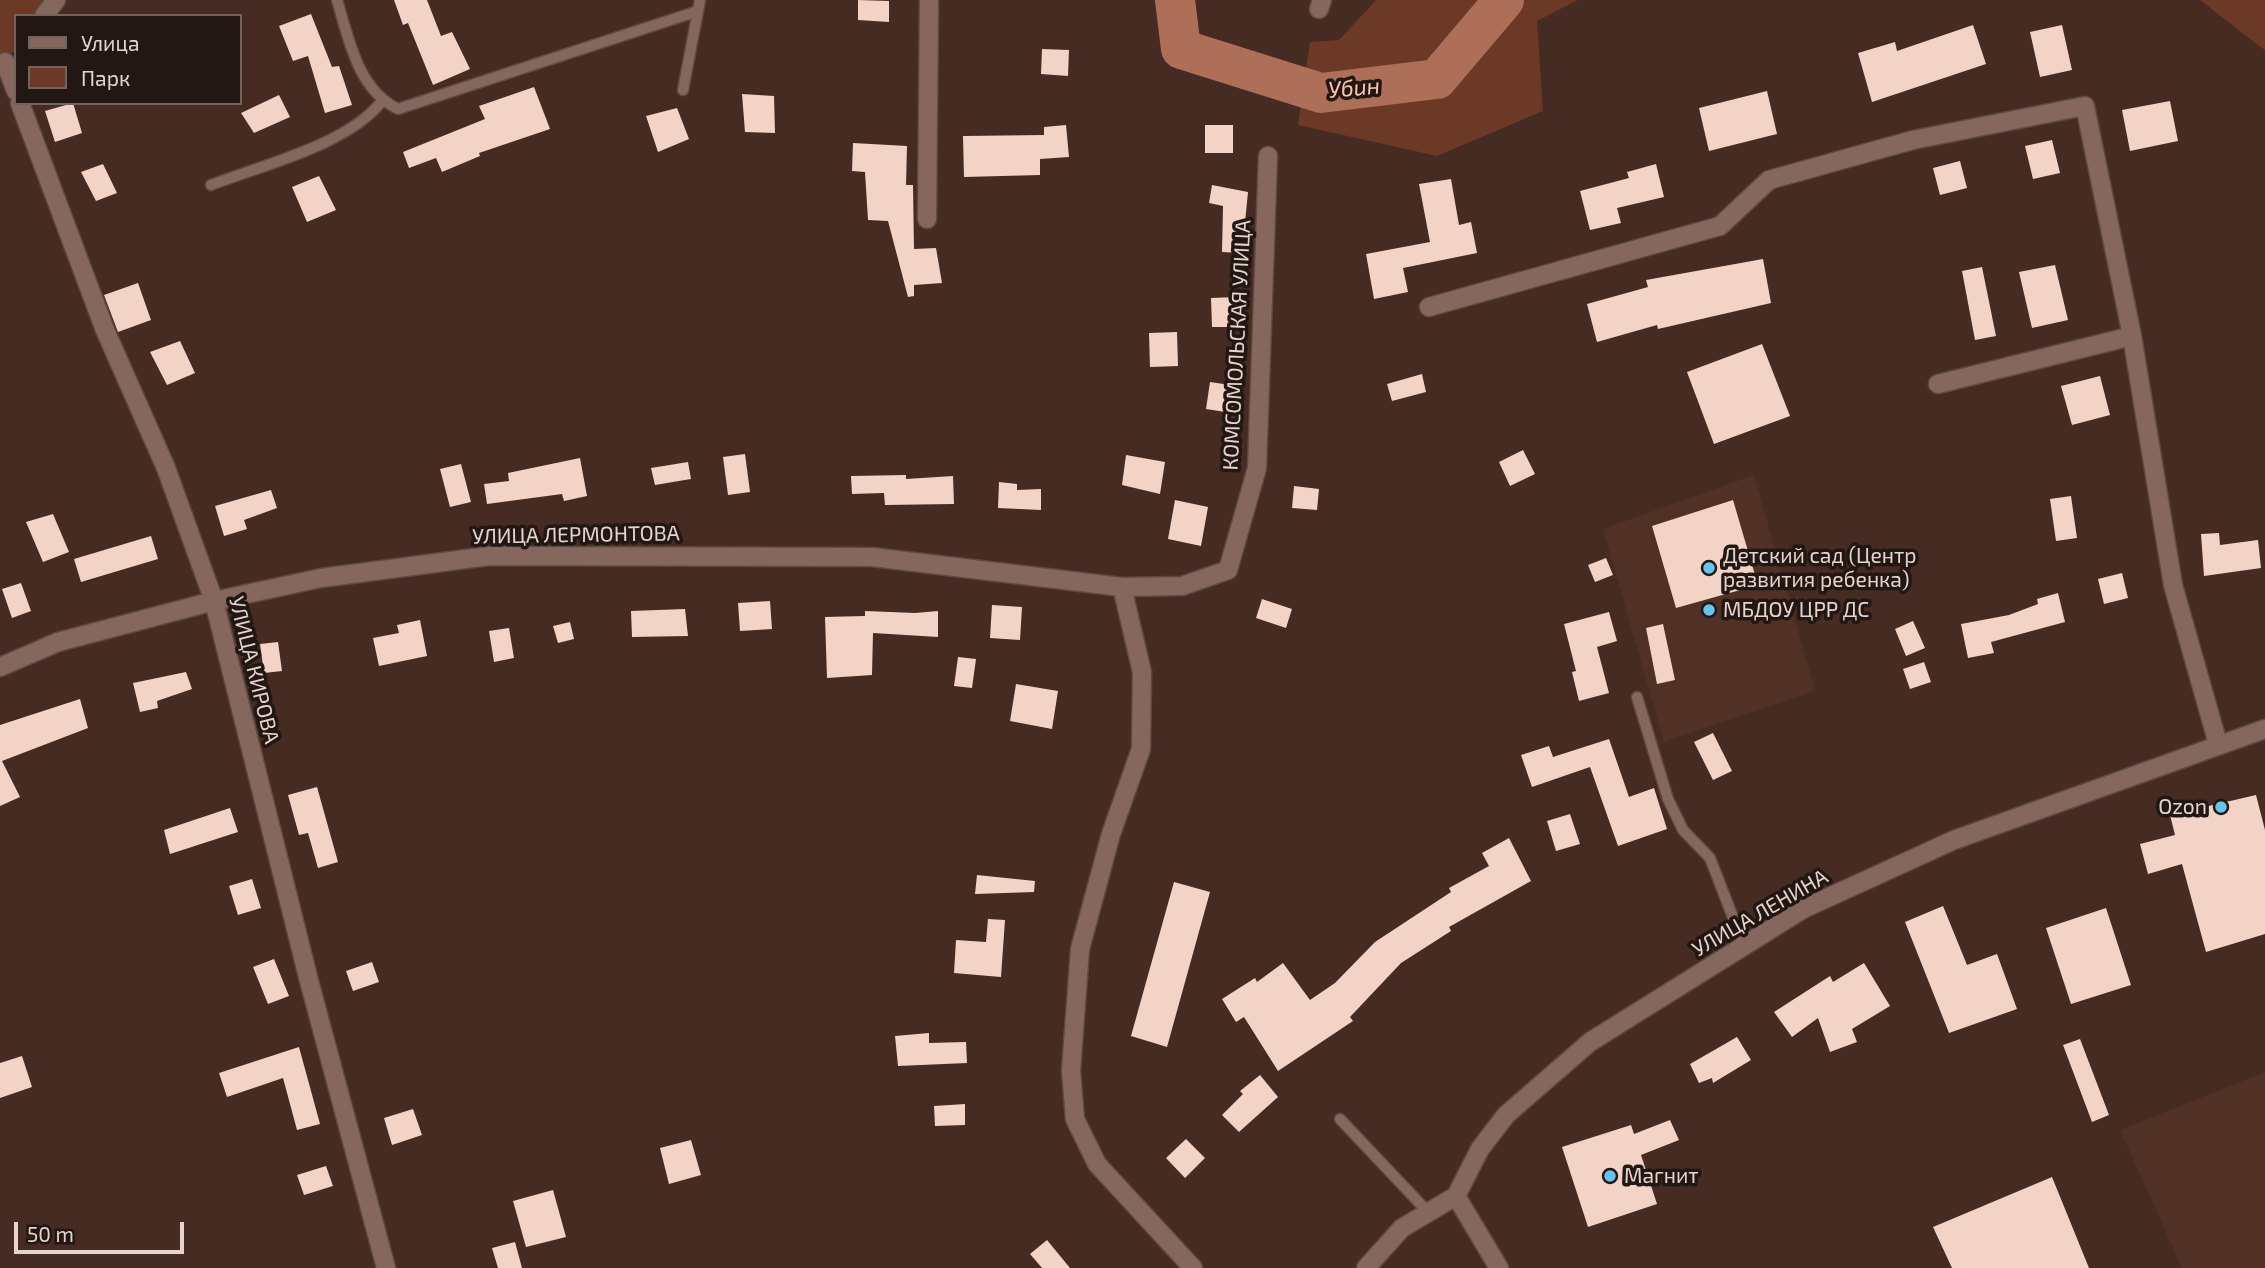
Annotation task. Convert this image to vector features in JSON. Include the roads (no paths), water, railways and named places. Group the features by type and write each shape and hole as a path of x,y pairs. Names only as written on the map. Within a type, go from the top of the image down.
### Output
{"street":[{"path":"927,219 929,0"},
{"path":"7,59 14,84"},
{"name":"УЛИЦА КИРОВА","path":"21,105 105,330 166,468 214,601 304,963 386,1268"},
{"path":"1429,307 1720,226 1769,180 1913,140 2085,106 2132,336 2173,585 2218,744"},
{"name":"КОМСОМОЛЬСКАЯ УЛИЦА","path":"1122,587 1182,586 1228,570 1257,468 1268,156"},
{"path":"1938,384 2132,336"},
{"name":"УЛИЦА ЛЕРМОНТОВА","path":"0,667 58,642 214,601 321,578 489,556 872,557 1122,587"},
{"path":"1122,587 1142,672 1141,749 1111,834 1080,949 1072,1071 1075,1119 1097,1164 1193,1268"},
{"name":"УЛИЦА ЛЕНИНА","path":"1456,1196 1480,1149 1506,1115 1579,1051 1803,909 1954,840 2265,729"},
{"path":"1366,1268 1402,1228 1456,1196 1500,1268"}],"lane":[{"path":"337,0 367,83 382,101 398,109 698,11"},
{"path":"683,90 700,0"},
{"path":"211,185 324,142 369,117 382,101"},
{"path":"1637,698 1668,799 1683,830 1710,858 1744,946"},
{"path":"1340,1119 1428,1212"}],"waterway":[{"name":"Убин","path":"1175,0 1181,49 1321,93 1437,79 1504,0"}],"place":[{"name":"Детский сад (Центр развития ребенка)","path":"1709,568"},
{"name":"МБДОУ ЦРР ДС","path":"1709,610"},
{"name":"Ozon","path":"2221,807"},
{"name":"Магнит","path":"1610,1176"}]}
